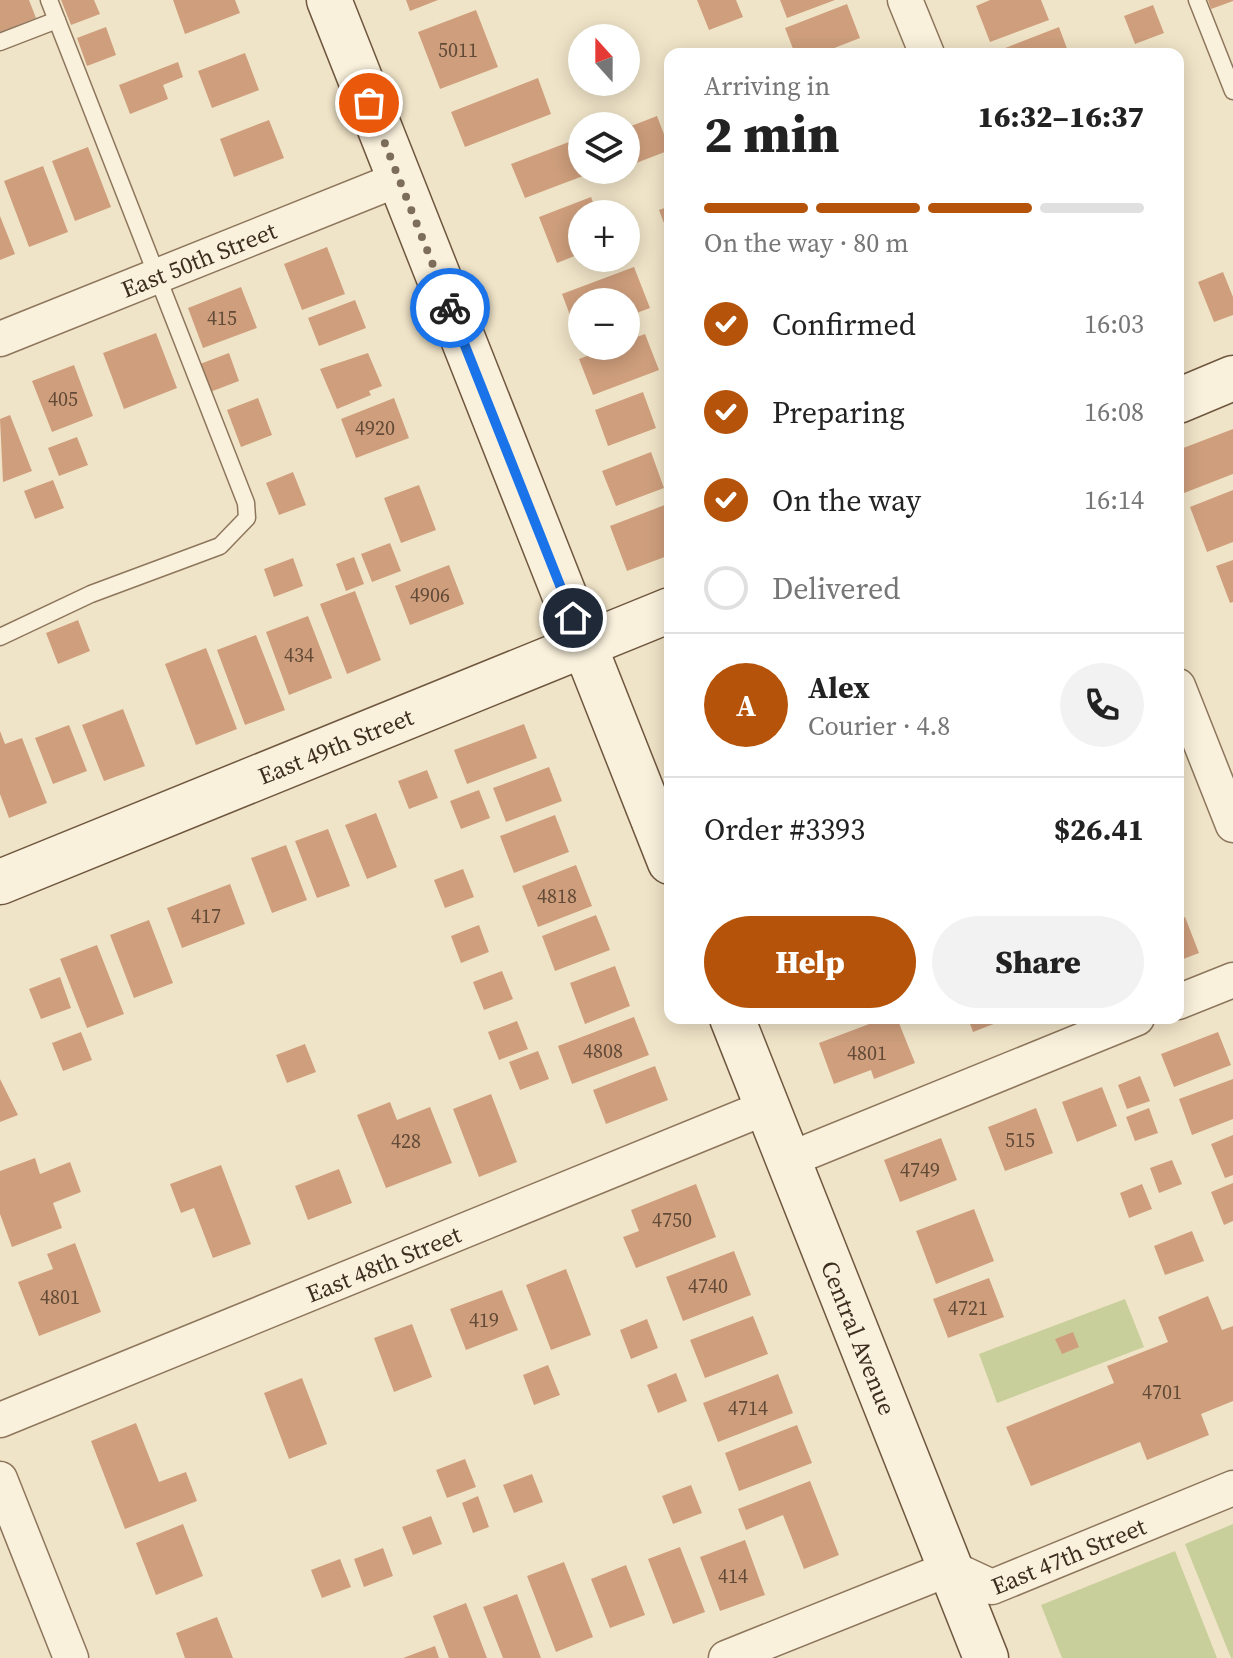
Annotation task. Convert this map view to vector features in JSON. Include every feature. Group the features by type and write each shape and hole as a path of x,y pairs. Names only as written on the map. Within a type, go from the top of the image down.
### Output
{"main road":[{"path":"329,0 664,847"},
{"path":"1184,398 1233,378"},
{"name":"East 49th Street","path":"0,882 664,613"},
{"name":"Central Avenue","path":"734,1024 986,1658"}],"street":[{"path":"905,0 925,48"},
{"name":"East 50th Street","path":"0,339 399,179"},
{"path":"1184,701 1233,825"},
{"path":"1184,1000 1233,980"},
{"path":"788,1160 1122,1024"},
{"name":"East 48th Street","path":"0,1420 767,1107"},
{"path":"0,1479 71,1658"},
{"name":"East 47th Street","path":"726,1658 951,1568 992,1587 1233,1488"}],"lane":[{"path":"0,637 91,594 220,546 247,518 246,503 49,0"},
{"path":"1197,0 1233,91"},
{"path":"0,42 57,20"}],"green space":[{"path":"1125,1299 1144,1347 997,1403 979,1354"},
{"path":"1233,1524 1233,1658 1231,1658 1185,1544"},
{"path":"1175,1551 1217,1658 1062,1658 1041,1605"}],"building":[{"path":"0,0 29,0 36,18 0,32"},
{"path":"61,0 94,0 100,14 71,25"},
{"path":"173,0 235,0 240,13 185,34"},
{"path":"406,0 438,0 410,11"},
{"path":"697,0 736,0 743,17 709,30"},
{"path":"780,0 835,0 787,18"},
{"path":"990,0 1041,0 1049,20 990,42 976,6"},
{"path":"1208,0 1233,0 1233,1 1211,9"},
{"path":"847,4 860,38 834,48 793,48 785,28"},
{"path":"1153,5 1164,33 1135,44 1124,16"},
{"path":"476,10 498,67 440,89 418,32"},
{"path":"106,27 116,55 87,66 77,38"},
{"path":"1059,27 1067,48 1005,48"},
{"path":"245,53 259,90 212,108 198,71"},
{"path":"178,62 183,77 163,85 168,99 130,114 119,85"},
{"path":"538,78 551,114 465,147 451,112"},
{"path":"657,116 664,134 664,152 640,162 640,123"},
{"path":"269,120 284,158 234,177 220,139"},
{"path":"568,142 568,182 525,198 511,164"},
{"path":"88,147 111,207 75,221 52,161"},
{"path":"43,166 68,232 29,247 4,181"},
{"path":"568,206 568,259 557,263 539,217"},
{"path":"0,216 15,254 0,260"},
{"path":"327,247 345,294 302,310 284,264"},
{"path":"621,272 636,272 650,308 640,312 640,288 578,288"},
{"path":"1223,272 1233,297 1233,315 1214,322 1198,282"},
{"path":"241,287 257,328 203,348 188,308"},
{"path":"568,292 568,310 562,294"},
{"path":"355,300 366,328 319,346 308,318"},
{"path":"156,333 177,388 124,409 103,353"},
{"path":"645,334 659,370 593,395 579,360 640,360 640,336"},
{"path":"229,353 239,381 210,392 200,364"},
{"path":"368,353 382,386 369,391 371,395 337,409 320,369"},
{"path":"74,365 93,416 52,432 32,381"},
{"path":"643,392 656,428 608,446 595,410"},
{"path":"258,398 272,435 241,447 227,410"},
{"path":"394,398 409,438 356,458 341,419"},
{"path":"10,415 32,471 3,482 0,419"},
{"path":"1233,429 1233,474 1184,493 1184,448"},
{"path":"77,437 88,465 59,476 48,448"},
{"path":"651,452 664,488 616,506 602,471"},
{"path":"293,472 306,505 279,515 266,483"},
{"path":"53,480 64,508 35,519 24,491"},
{"path":"419,485 436,530 401,543 384,498"},
{"path":"1233,490 1233,542 1207,552 1190,507"},
{"path":"664,505 664,557 627,571 610,526"},
{"path":"390,543 401,571 372,582 361,554"},
{"path":"354,557 364,584 346,591 336,564"},
{"path":"293,558 303,586 274,597 264,569"},
{"path":"1233,560 1233,602 1230,603 1216,566"},
{"path":"449,565 464,604 410,625 395,586"},
{"path":"355,591 381,660 347,674 320,604"},
{"path":"308,616 332,678 289,695 266,632"},
{"path":"78,620 90,651 58,664 46,633"},
{"path":"256,635 285,710 245,725 217,650"},
{"path":"206,648 237,729 196,745 165,664"},
{"path":"123,709 145,766 104,781 82,725"},
{"path":"524,724 537,758 467,784 454,750"},
{"path":"69,725 87,771 53,784 35,738"},
{"path":"0,731 5,744 22,738 47,803 9,818 0,794"},
{"path":"549,767 562,801 506,822 493,788"},
{"path":"427,770 438,798 409,809 398,781"},
{"path":"479,790 490,818 461,829 450,801"},
{"path":"376,813 397,867 367,879 345,825"},
{"path":"555,815 569,852 514,873 500,836"},
{"path":"328,829 350,886 317,898 295,841"},
{"path":"286,845 307,900 272,913 251,858"},
{"path":"576,865 592,906 538,927 522,886"},
{"path":"463,869 474,897 445,908 434,880"},
{"path":"230,884 245,924 182,948 167,908"},
{"path":"596,915 610,950 555,971 542,936"},
{"path":"1184,917 1199,953 1184,959"},
{"path":"149,920 173,983 134,998 110,935"},
{"path":"479,925 489,952 461,963 451,936"},
{"path":"97,945 124,1014 87,1028 60,959"},
{"path":"615,966 630,1006 585,1024 570,983"},
{"path":"502,971 513,999 484,1010 473,982"},
{"path":"60,977 71,1008 41,1019 29,989"},
{"path":"634,1017 649,1055 572,1084 558,1046"},
{"path":"517,1021 528,1049 499,1060 488,1032"},
{"path":"869,1024 899,1024 915,1063 874,1079 871,1070 834,1084 819,1043"},
{"path":"970,1024 994,1024 973,1032"},
{"path":"81,1032 92,1060 63,1071 52,1043"},
{"path":"1218,1032 1231,1065 1174,1087 1161,1054"},
{"path":"305,1044 316,1072 287,1083 276,1055"},
{"path":"538,1051 549,1079 520,1090 509,1062"},
{"path":"655,1066 668,1100 606,1124 593,1090"},
{"path":"1140,1076 1150,1101 1127,1109 1118,1085"},
{"path":"0,1079 18,1115 0,1122"},
{"path":"1233,1079 1233,1119 1192,1135 1179,1099"},
{"path":"1102,1087 1117,1126 1077,1142 1062,1102"},
{"path":"491,1094 517,1162 479,1177 453,1109"},
{"path":"390,1102 397,1120 430,1107 452,1163 386,1188 357,1115"},
{"path":"1036,1108 1053,1153 1005,1171 988,1127"},
{"path":"1149,1108 1158,1133 1135,1141 1126,1117"},
{"path":"1233,1135 1233,1175 1225,1178 1211,1144"},
{"path":"941,1138 957,1180 900,1202 884,1160"},
{"path":"35,1158 40,1174 70,1162 81,1192 53,1203 62,1228 12,1247 0,1214 0,1171"},
{"path":"1172,1160 1182,1184 1159,1193 1150,1168"},
{"path":"221,1165 251,1244 213,1258 194,1208 181,1213 170,1184"},
{"path":"339,1169 352,1203 308,1220 295,1186"},
{"path":"1233,1183 1233,1221 1224,1225 1211,1192"},
{"path":"696,1184 716,1237 636,1268 623,1237 639,1231 631,1210"},
{"path":"1142,1184 1152,1209 1129,1218 1120,1193"},
{"path":"974,1209 994,1261 936,1284 916,1231"},
{"path":"1192,1231 1204,1261 1165,1275 1154,1246"},
{"path":"75,1243 101,1312 39,1336 18,1282 53,1269 47,1254"},
{"path":"734,1251 751,1295 683,1321 666,1277"},
{"path":"566,1269 591,1335 551,1350 526,1285"},
{"path":"989,1278 1004,1317 948,1338 933,1299"},
{"path":"502,1290 518,1330 466,1350 450,1309"},
{"path":"1208,1296 1222,1330 1233,1326 1233,1401 1201,1414 1209,1435 1147,1460 1140,1442 1031,1486 1006,1427 1114,1383 1107,1366 1168,1342 1158,1317"},
{"path":"753,1316 768,1354 705,1378 690,1340"},
{"path":"647,1319 658,1348 631,1359 620,1330"},
{"path":"412,1324 432,1377 394,1392 374,1338"},
{"path":"1073,1332 1079,1347 1062,1354 1055,1339"},
{"path":"548,1365 560,1395 534,1405 523,1375"},
{"path":"676,1373 687,1401 658,1413 647,1385"},
{"path":"778,1374 793,1413 718,1442 703,1403"},
{"path":"302,1378 327,1444 289,1459 264,1393"},
{"path":"136,1423 159,1482 186,1472 197,1501 125,1529 91,1441"},
{"path":"797,1425 812,1463 739,1491 725,1453"},
{"path":"465,1459 476,1487 447,1498 436,1470"},
{"path":"532,1474 543,1502 514,1513 503,1485"},
{"path":"810,1481 839,1555 804,1569 783,1515 746,1530 738,1509"},
{"path":"691,1485 702,1513 673,1524 662,1496"},
{"path":"478,1496 489,1527 473,1533 462,1503"},
{"path":"431,1516 442,1544 413,1555 402,1527"},
{"path":"183,1524 203,1576 156,1595 136,1543"},
{"path":"745,1540 765,1595 720,1611 700,1557"},
{"path":"680,1547 705,1612 673,1624 648,1559"},
{"path":"383,1548 393,1576 364,1587 354,1559"},
{"path":"340,1559 351,1587 322,1598 311,1570"},
{"path":"564,1562 593,1637 556,1652 527,1576"},
{"path":"626,1565 645,1615 610,1628 591,1579"},
{"path":"517,1594 541,1658 503,1658 483,1607"},
{"path":"466,1603 487,1658 449,1658 433,1616"},
{"path":"217,1617 233,1658 185,1658 176,1633"},
{"path":"435,1646 439,1658 403,1658"}],"way so far":[{"path":"369,103 450,308"}],"route":[{"path":"450,308 573,618"}]}
